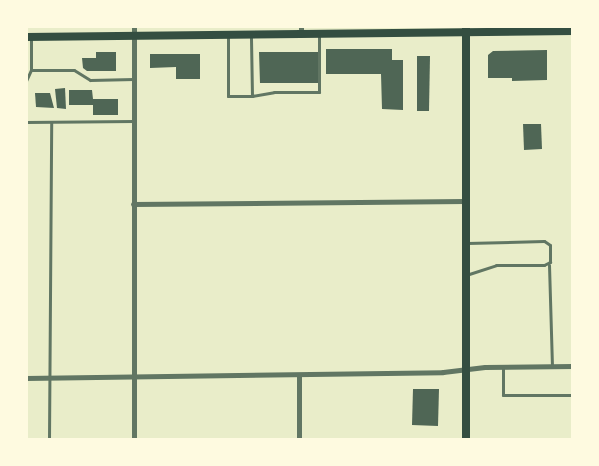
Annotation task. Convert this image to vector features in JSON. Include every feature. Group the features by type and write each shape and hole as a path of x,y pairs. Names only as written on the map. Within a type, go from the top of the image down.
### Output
{"main road":[{"path":"29,37 252,35 301,30 319,34 384,30 466,29 560,29 573,31"},
{"path":"466,29 466,440"}],"street":[{"path":"134,26 134,440"},
{"path":"133,204 466,201"},
{"path":"26,378 299,375 466,370 503,366 573,366"},
{"path":"299,375 299,440"}],"lane":[{"path":"228,35 228,96 252,96 274,92 319,92 319,34"},
{"path":"252,35 252,96"},
{"path":"26,81 31,70 29,37"},
{"path":"31,70 74,70 90,80 134,79"},
{"path":"26,122 134,121"},
{"path":"49,440 51,122"},
{"path":"466,244 544,241 550,245 546,265 552,366"},
{"path":"466,276 496,265 546,265"},
{"path":"503,366 503,395 573,395"}],"building":[{"path":"326,49 392,49 392,60 403,60 403,110 382,109 381,74 326,74"},
{"path":"547,50 547,80 512,81 512,78 488,78 488,55 493,51"},
{"path":"96,52 116,52 116,71 87,71 83,68 82,58 96,58"},
{"path":"259,52 318,52 318,83 260,83"},
{"path":"150,54 200,54 200,79 176,79 176,67 150,68"},
{"path":"417,56 430,56 429,111 417,111"},
{"path":"65,88 66,109 57,108 55,89"},
{"path":"69,90 92,90 93,99 118,99 118,115 93,115 93,105 69,105"},
{"path":"35,93 50,93 54,108 36,107"},
{"path":"523,124 541,124 542,149 524,150"},
{"path":"413,389 439,389 438,426 412,425"}]}
